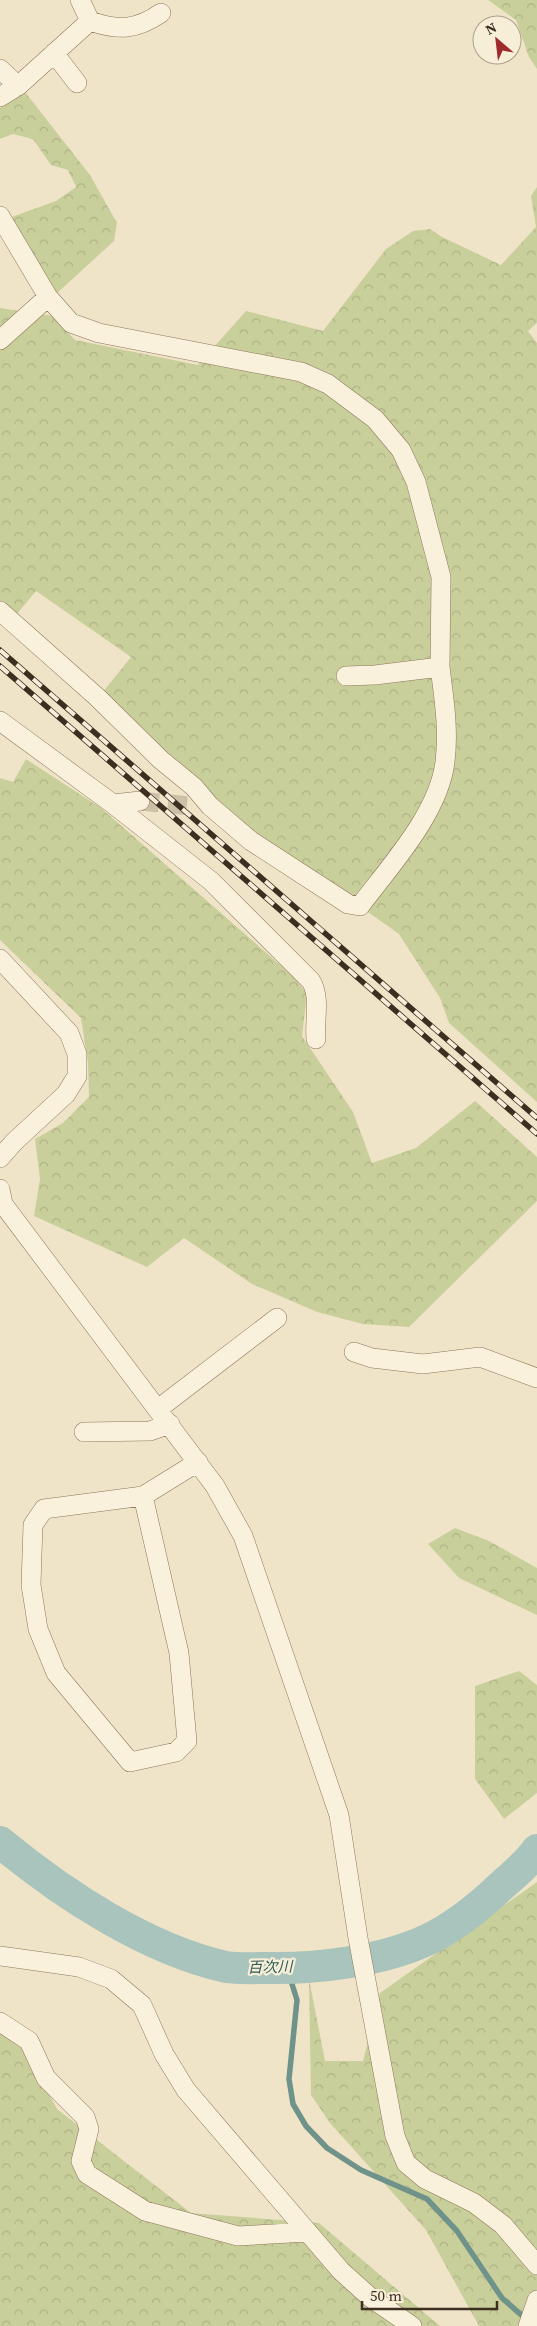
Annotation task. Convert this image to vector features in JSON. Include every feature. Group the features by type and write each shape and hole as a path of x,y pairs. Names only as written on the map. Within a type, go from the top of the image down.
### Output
{"street":[{"path":"80,0 90,21 107,27 132,28 148,22 161,13"},
{"path":"0,97 18,86 90,21"},
{"path":"54,54 77,83"},
{"path":"0,69 18,86"},
{"path":"0,216 48,297 71,323 99,333 301,372 328,384 375,419 401,450 418,491 441,577 440,667 447,721 445,764 435,795 419,828 360,906 348,904 251,840 210,806 194,788 161,760 97,697 0,611"},
{"path":"0,340 48,297"},
{"path":"346,676 375,675 440,667"},
{"path":"0,722 112,804 211,881 311,981 316,991 314,1022 316,1039"},
{"path":"112,804 140,802"},
{"path":"191,806 210,806"},
{"path":"0,959 69,1033 77,1054 77,1076 66,1094 14,1142 0,1158"},
{"path":"0,1189 3,1204 198,1462 215,1486 243,1536 339,1815 358,1938 395,2136 406,2163 425,2179 474,2203 503,2225 537,2265"},
{"path":"158,1409 277,1318"},
{"path":"354,1352 372,1358 423,1364 480,1357 537,1378"},
{"path":"84,1432 150,1431 170,1424"},
{"path":"143,1496 179,1653 187,1741 176,1752 130,1762 56,1673 38,1629 31,1585 33,1525 44,1509 143,1496 198,1462"},
{"path":"0,1956 79,1967 112,1979 142,2006 164,2054 186,2090 308,2232 341,2270 371,2298 412,2326"},
{"path":"0,2022 29,2041 46,2078 85,2118 89,2130 81,2161 87,2174 144,2211 238,2236 308,2232"}],"green space":[{"path":"488,0 537,0 537,69 529,57 522,37 522,15 509,15"},
{"path":"25,92 90,175 117,223 114,241 55,295 9,218 56,201 76,187 68,170 51,165 33,139 13,134 0,139 0,108"},
{"path":"537,187 537,323 528,331 537,343 537,1102 449,1023 440,998 399,934 222,809 102,693 131,657 36,591 16,615 0,602 0,308 53,316 75,340 198,365 246,311 323,331 386,249 413,231 430,229 442,237 501,265 536,227 531,196"},
{"path":"26,759 101,808 295,978 307,994 302,1036 353,1112 372,1163 416,1148 475,1101 537,1157 537,1201 409,1327 363,1324 317,1312 252,1284 184,1238 147,1267 34,1216 40,1179 35,1139 63,1123 89,1097 88,1063 81,1018 0,940 0,778 13,782"},
{"path":"455,1528 489,1541 537,1568 537,1615 459,1578 428,1544"},
{"path":"519,1671 537,1685 537,1793 504,1819 475,1779 475,1686"},
{"path":"537,1882 537,2326 479,2326 426,2230 330,2123 311,2095 309,1979 325,2061 363,2061 380,1993"},
{"path":"0,2031 23,2046 57,2109 191,2213 319,2223 440,2326 0,2326"}],"waterway":[{"name":"百次川","path":"0,1842 78,1900 136,1933 196,1959 226,1967 242,1968 307,1967 349,1962 390,1953 427,1940 447,1929 483,1902 515,1874 537,1850"},
{"path":"287,1968 297,2000 289,2079 293,2104 306,2126 327,2148 361,2170 427,2199 457,2231 502,2298 527,2320"}],"tunnel":[{"path":"140,801 191,806"}],"railway":[{"path":"0,650 537,1118"},
{"path":"0,666 537,1134"}]}
